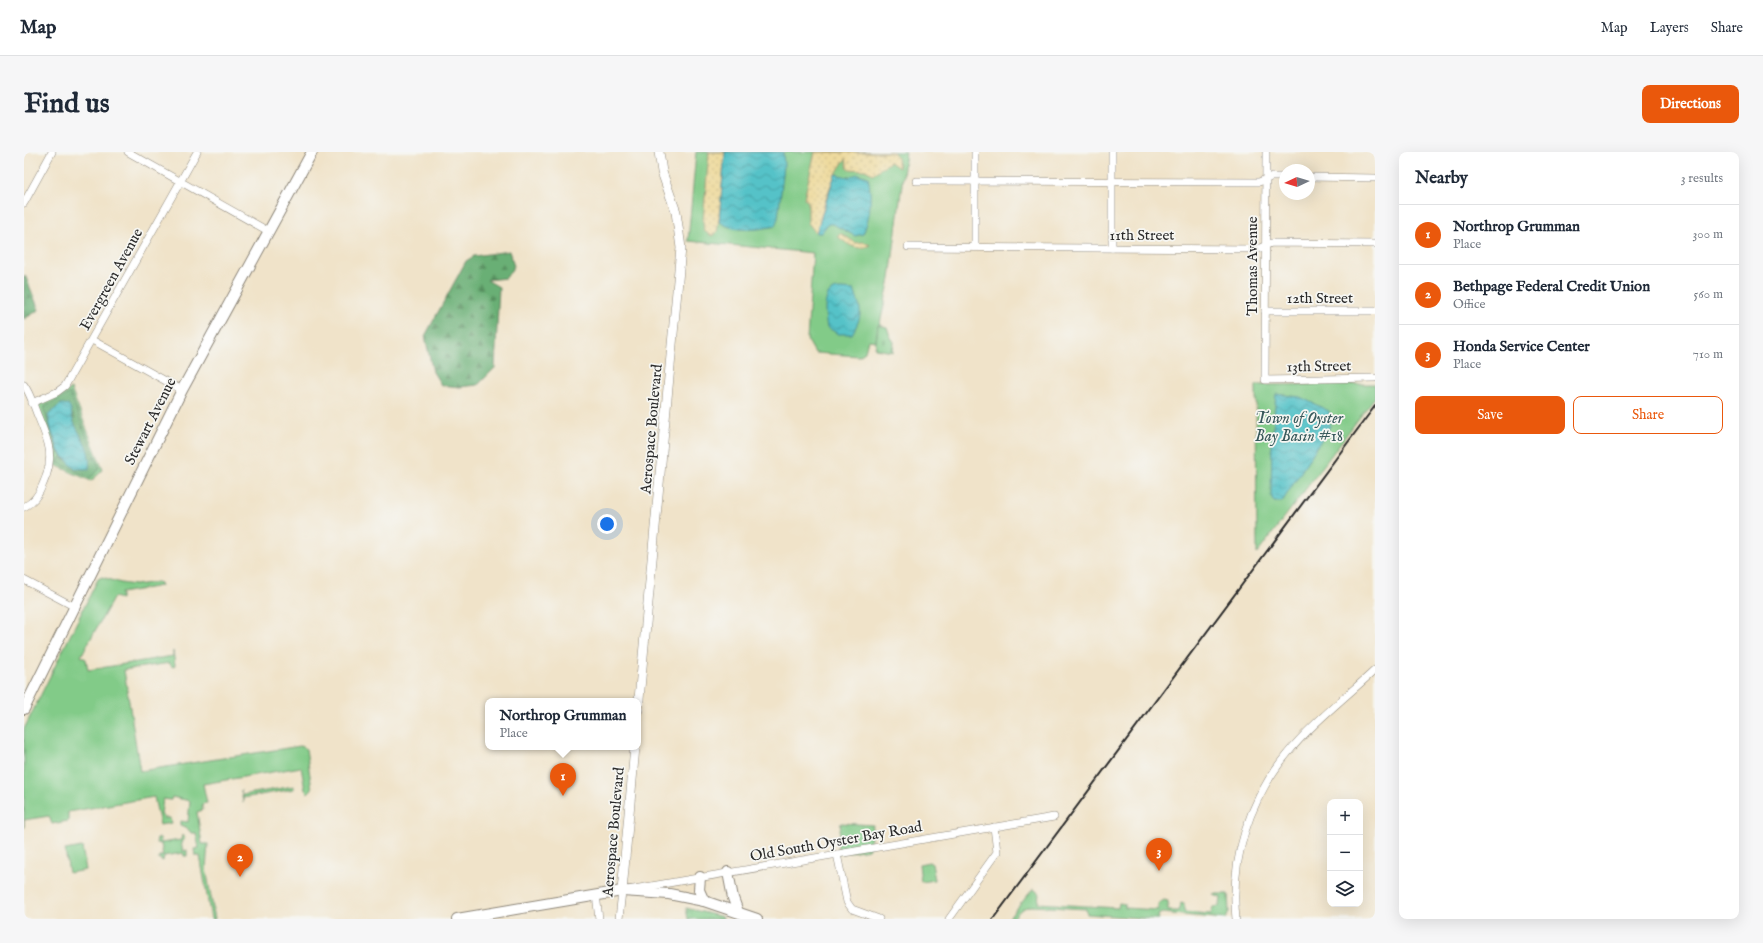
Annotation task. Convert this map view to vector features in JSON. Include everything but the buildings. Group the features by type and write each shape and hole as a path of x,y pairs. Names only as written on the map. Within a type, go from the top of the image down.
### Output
{"main road":[{"name":"Stewart Avenue","path":"24,709 182,390 312,152"},
{"path":"728,872 733,898 738,912"},
{"path":"700,877 699,890 704,901"},
{"path":"457,919 622,891 669,894 704,901 757,919"}],"street":[{"path":"24,203 52,152"},
{"path":"128,152 268,231"},
{"name":"Evergreen Avenue","path":"32,403 57,392 65,386 197,152"},
{"name":"Aerospace Boulevard","path":"639,698 680,248 676,212 662,172 658,152"},
{"path":"975,152 975,247"},
{"path":"1112,152 1112,248"},
{"name":"Thomas Avenue","path":"1264,380 1266,152"},
{"path":"916,181 1259,182 1266,179 1279,178"},
{"path":"1315,178 1375,178"},
{"name":"11th Street","path":"908,247 1258,249 1271,243 1375,244"},
{"name":"12th Street","path":"1265,311 1375,311"},
{"path":"92,340 182,390"},
{"name":"13th Street","path":"1264,380 1375,378"},
{"path":"24,385 46,436 50,450 49,472 38,496 33,503 24,507"},
{"path":"24,580 75,607"},
{"path":"1236,919 1236,878 1240,851 1248,822 1264,787 1287,753 1375,670"},
{"name":"Aerospace Boulevard","path":"619,919 635,750"},
{"name":"Old South Oyster Bay Road","path":"622,891 1054,817"},
{"path":"949,919 996,852 994,827"},
{"path":"837,854 847,902 852,909 879,919"},
{"path":"596,896 599,919"}],"green space":[{"path":"696,152 906,152 890,279 876,341 868,340 865,352 859,356 815,353 807,339 813,253 688,241"},
{"path":"509,251 514,266 506,278 487,280 499,287 495,368 478,385 460,387 441,385 433,372 425,336 466,261 474,256"},
{"path":"25,275 39,310 24,319 24,276"},
{"path":"878,325 887,327 894,342 893,352 875,349"},
{"path":"1375,384 1375,397 1257,554 1256,385"},
{"path":"71,389 103,470 91,481 53,464 53,447 37,404"},
{"path":"70,393 100,469 90,478 58,463 59,458 66,460 58,453 44,411 45,406"},
{"path":"102,577 121,583 135,585 157,582 160,583 161,586 121,593 121,599 114,597 81,656 86,659 88,670 173,656 173,651 174,667 171,666 170,663 124,670 140,771 300,746 306,749 312,789 308,793 305,790 301,767 203,784 207,803 202,804 203,810 197,812 202,844 208,844 206,869 215,919 211,919 200,856 195,856 194,849 199,848 196,833 191,833 188,829 180,826 180,821 188,822 190,801 172,797 171,800 163,799 161,814 164,818 170,818 171,823 160,825 154,797 68,812 68,821 52,824 49,816 24,820 24,729 98,579"},
{"path":"294,786 294,789 243,798 243,803 241,790 242,795"},
{"path":"841,823 873,825 869,849 837,854"},
{"path":"182,835 185,839 181,842 183,851 187,850 187,856 184,856 183,853 164,856 163,861 159,859 159,856 163,856 161,844 156,843 157,839 160,838 161,843 181,840"},
{"path":"82,847 86,870 69,873 65,850"},
{"path":"929,862 932,864 935,880 921,882 919,864"},
{"path":"1033,889 1039,893 1038,903 1118,908 1119,903 1125,904 1125,908 1158,910 1158,904 1164,900 1168,901 1168,911 1178,911 1181,903 1184,904 1184,912 1211,914 1213,907 1220,906 1221,897 1213,894 1228,894 1229,912 1226,919 1162,913 1158,915 1159,919 1154,919 1087,914 1086,909 1031,906 1020,910 1013,919 1008,919"},
{"path":"686,908 723,917 723,919 688,919"}],"sand":[{"path":"709,152 725,152 719,221 717,232 712,236 704,231 703,221"},
{"path":"815,152 893,152 898,158 899,168 890,162 873,174 865,170 848,169 846,159 831,185 816,233 808,223 808,201 804,199"},
{"path":"840,233 856,243 863,242 870,245 857,248 837,236"}],"water":[{"path":"725,152 783,152 784,166 778,218 775,226 746,230 724,225 719,221"},
{"path":"835,174 848,177 858,174 868,177 870,206 868,220 863,234 855,236 833,224 828,224 821,233 816,233"},
{"path":"833,290 854,290 859,303 860,317 852,334 838,334 827,327 825,307 827,297"},
{"name":"Town of Oyster Bay Basin #18","path":"1276,394 1300,397 1329,411 1330,426 1282,502 1274,502 1271,496 1272,439"},
{"path":"61,404 70,407 73,420 85,443 89,455 89,469 75,469 59,452 51,430 48,415"}],"railway":[{"path":"993,919 1375,406"}],"place":[{"name":"Northrop Grumman","path":"563,796"},
{"name":"Honda Service Center","path":"1159,871"},
{"name":"Bethpage Federal Credit Union","path":"240,877"}]}
